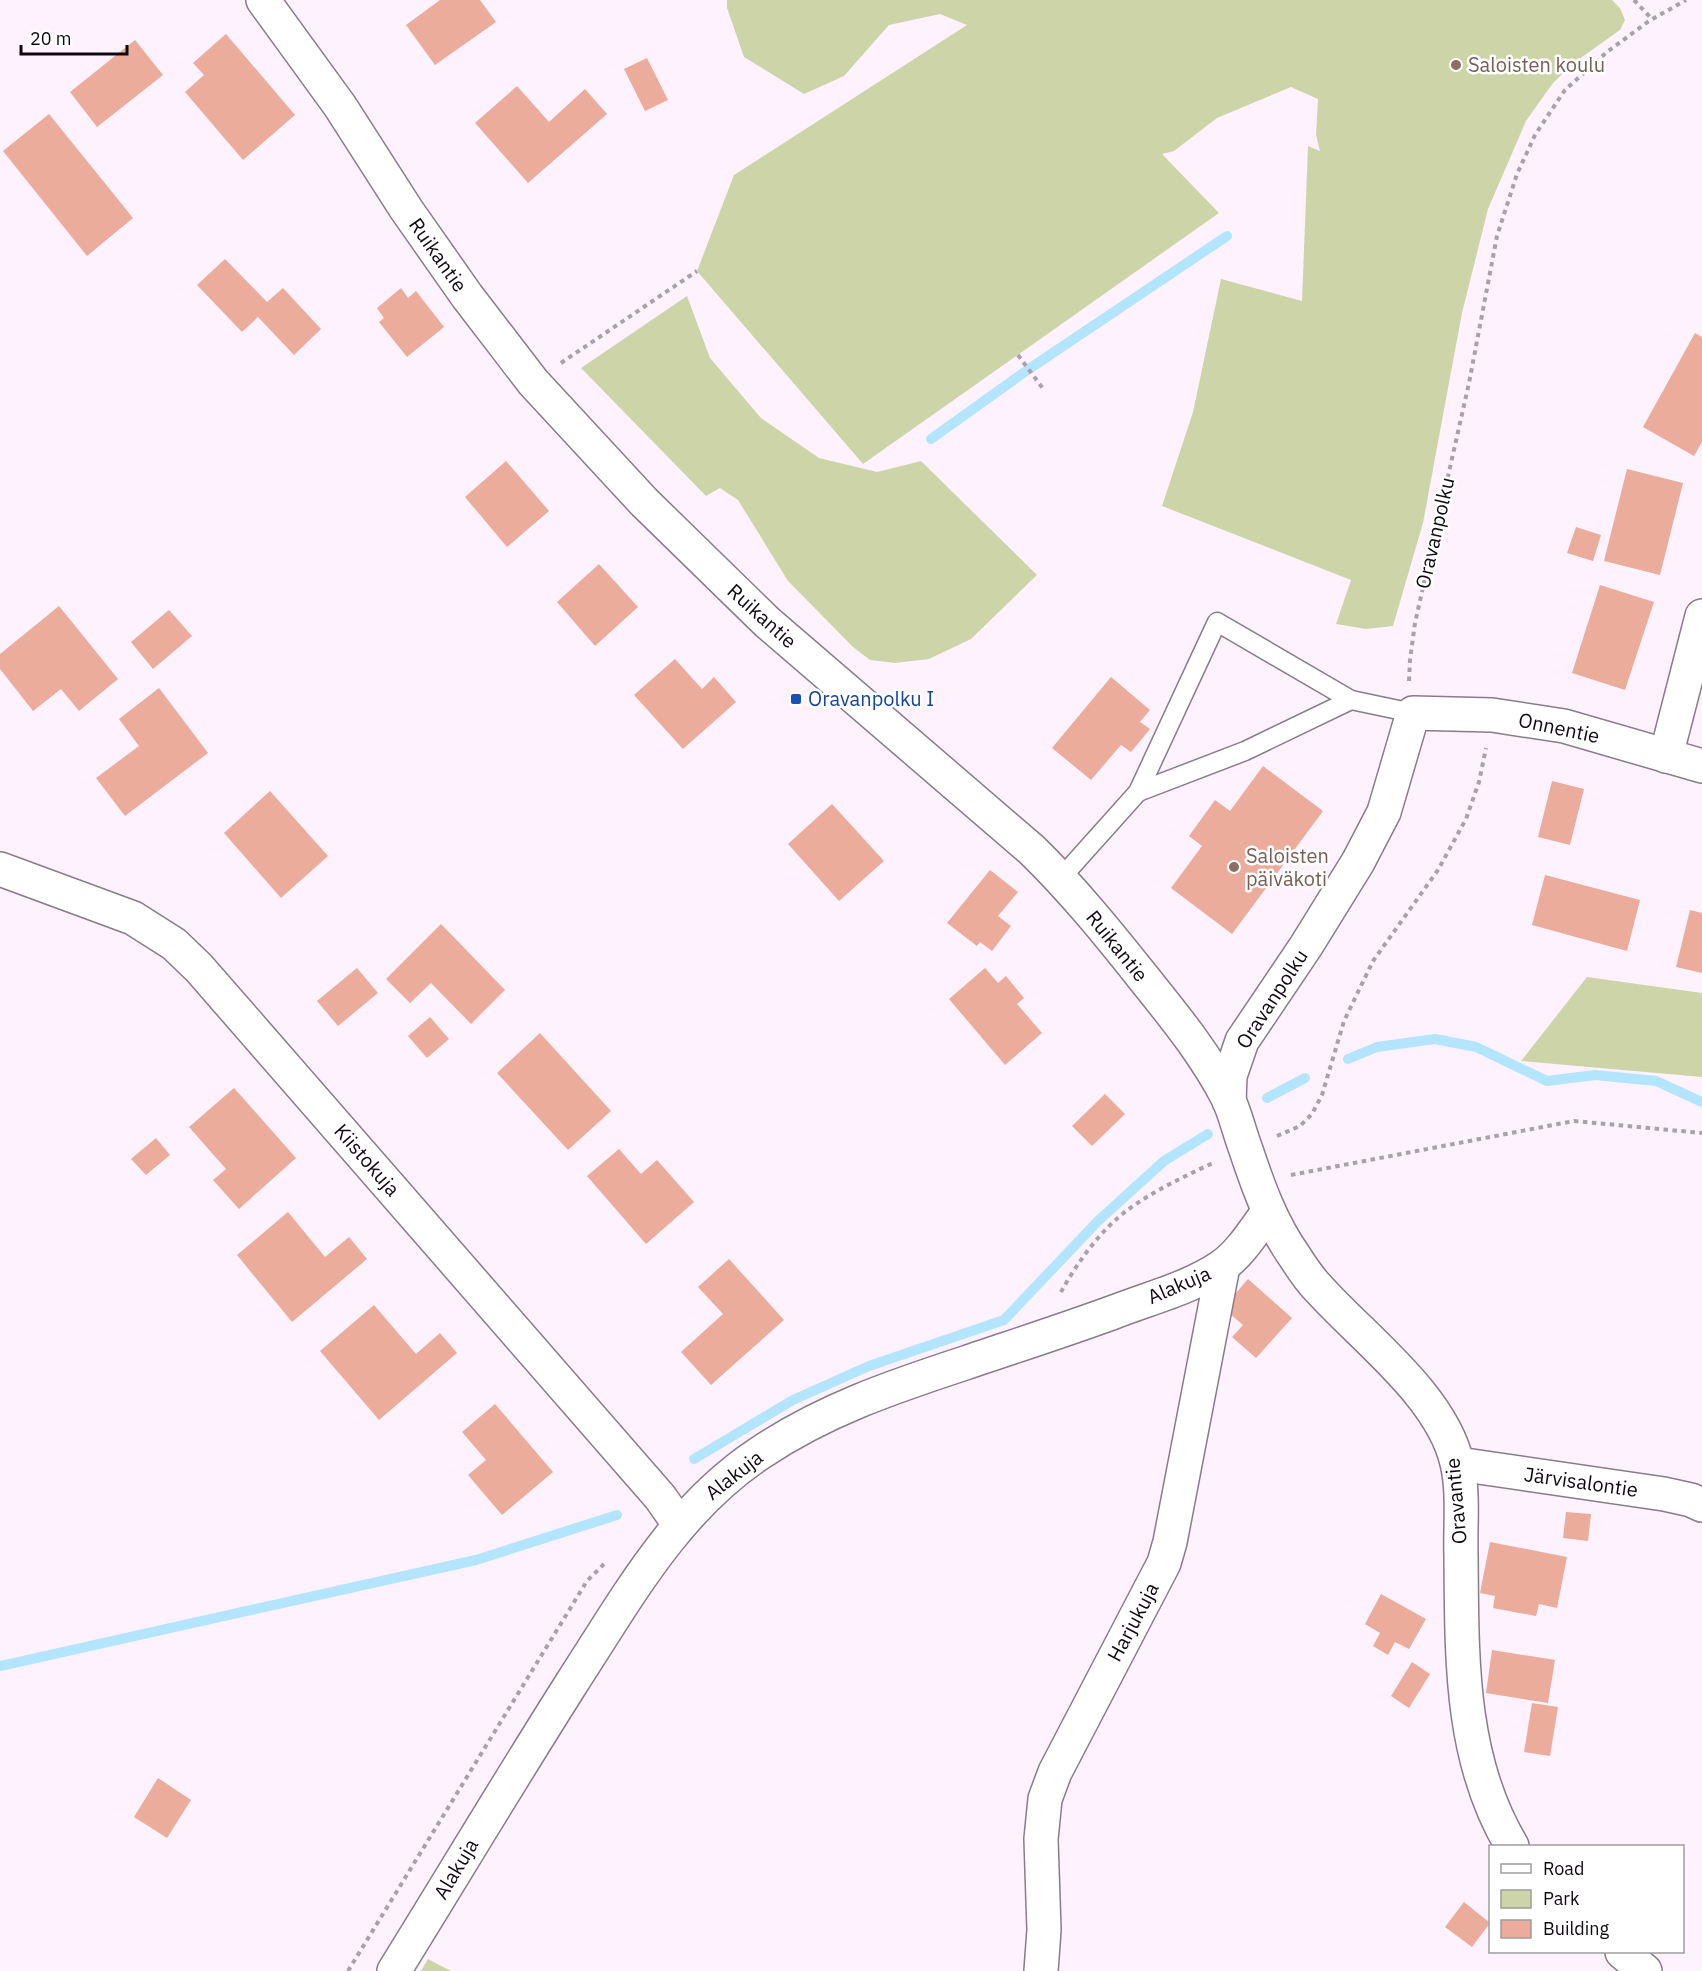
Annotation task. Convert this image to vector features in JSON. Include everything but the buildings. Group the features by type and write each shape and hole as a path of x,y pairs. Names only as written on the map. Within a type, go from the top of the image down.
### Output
{"street":[{"name":"Ruikantie","path":"263,0 340,106 406,209 467,296 533,382 644,502 767,622 1032,850 1085,906 1200,1049 1229,1101 1268,1212"},
{"path":"1666,756 1702,616"},
{"name":"Onnentie","path":"1413,713 1492,715 1564,726 1702,766"},
{"name":"Oravanpolku","path":"1229,1101 1230,1076 1242,1041 1358,862 1384,812 1413,713"},
{"name":"Kiistokuja","path":"0,869 133,918 174,944 199,968 660,1497 679,1524"},
{"name":"Alakuja","path":"394,1971 515,1772 646,1567 679,1524 723,1481 759,1453 835,1410 877,1392 1063,1331 1196,1281 1223,1266 1249,1239 1268,1212"},
{"name":"Oravantie","path":"1268,1212 1293,1255 1317,1287 1414,1386 1431,1409 1450,1443 1458,1464 1460,1490 1462,1640 1466,1701 1475,1758 1498,1823 1511,1845"},
{"name":"Harjukuja","path":"1041,1971 1044,1930 1041,1839 1045,1799 1055,1772 1164,1563 1223,1266"},
{"name":"Järvisalontie","path":"1458,1464 1664,1494 1702,1505"},
{"path":"1623,1953 1645,1971"}],"lane":[{"path":"1060,878 1138,792 1217,622 1351,700 1413,713"},
{"path":"1138,792 1245,751 1351,700"}],"path":[{"path":"1634,0 1652,20"},
{"name":"Oravanpolku","path":"1413,713 1409,681 1415,622 1469,383 1497,236 1517,174 1535,135 1565,90 1607,52 1652,20 1686,0"},
{"path":"533,382 697,271"},
{"path":"1018,355 1044,390"},
{"path":"1063,1331 1059,1307 1061,1293 1072,1272 1127,1210 1178,1179 1300,1126 1312,1114 1322,1095 1344,1021 1372,961 1438,870 1466,819 1479,782 1492,715"},
{"path":"1257,1182 1574,1121 1702,1132"}],"green space":[{"path":"727,0 1612,0 1620,8 1625,20 1620,30 1575,62 1553,83 1526,121 1488,209 1462,313 1423,523 1393,626 1366,629 1336,624 1351,580 1162,506 1193,412 1221,279 1302,301 1308,146 1320,151 1316,135 1318,99 1291,87 1217,118 1174,151 1162,154 1219,213 863,464 697,271 734,175 967,25 940,14 889,25 844,76 804,94 744,57 727,8"},
{"path":"687,296 710,358 761,418 819,458 877,472 921,461 1037,575 971,639 929,659 895,663 870,660 853,647 788,581 738,500 720,488 706,496 581,368"},
{"path":"1587,977 1702,993 1702,1077 1521,1061"},
{"path":"428,1959 451,1971 421,1971"}],"waterway":[{"path":"931,439 1026,371 1227,236"},
{"path":"1348,1059 1377,1047 1435,1039 1476,1047 1547,1081 1595,1075 1656,1081 1702,1102"},
{"path":"1267,1098 1305,1078"},
{"path":"694,1459 793,1400 869,1366 1004,1320 1098,1221 1164,1161 1208,1134"},
{"path":"0,1666 476,1560 617,1515"}],"place":[{"name":"Saloisten koulu","path":"1456,65"},
{"name":"Oravanpolku I","path":"796,699"},
{"name":"Saloisten päiväkoti","path":"1234,867"}]}
